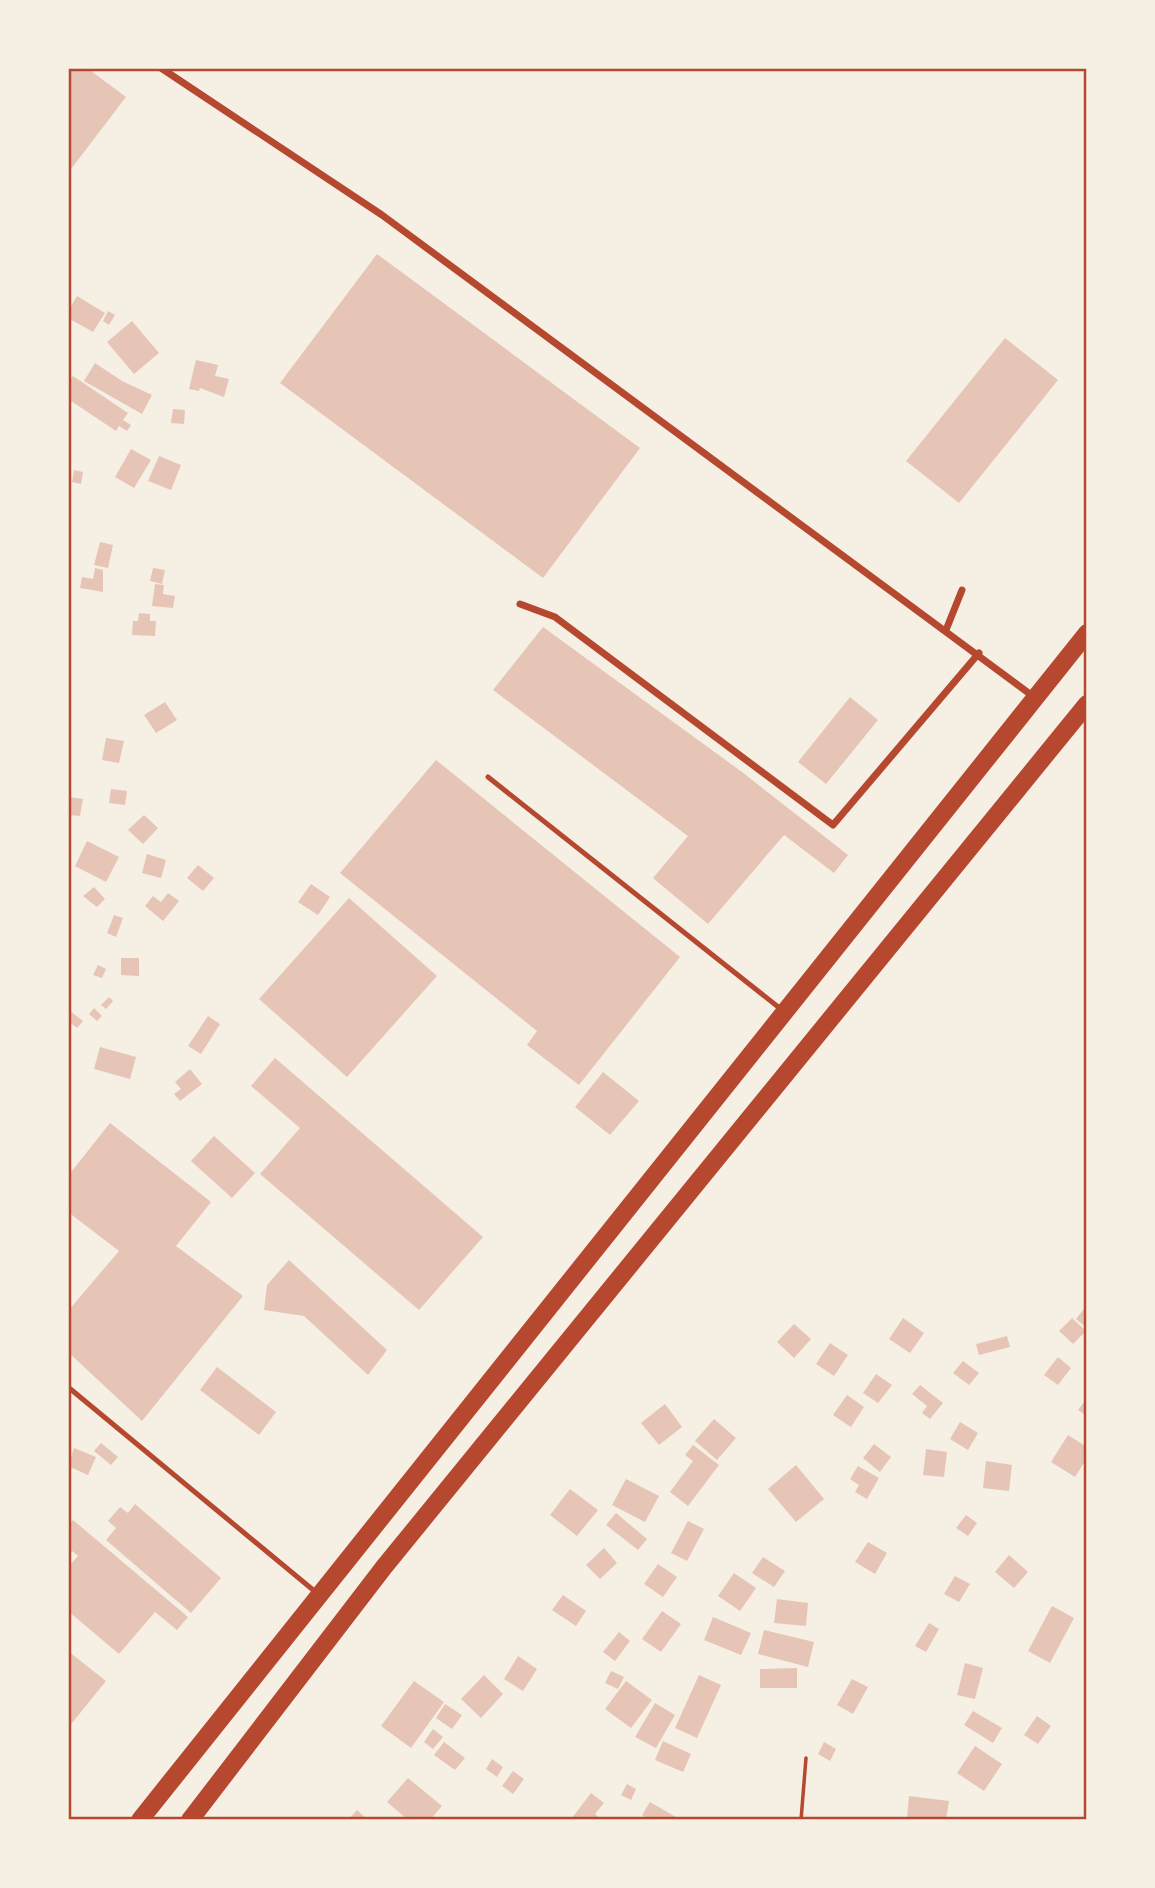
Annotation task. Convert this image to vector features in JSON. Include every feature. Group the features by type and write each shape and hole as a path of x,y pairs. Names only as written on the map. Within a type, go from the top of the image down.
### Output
{"highway":[{"path":"140,1820 1087,633"},
{"path":"190,1820 384,1567 1083,716"}],"street":[{"path":"161,68 382,215 979,653 1034,697"},
{"path":"946,629 962,590"},
{"path":"520,604 555,617 833,825 979,653"}],"lane":[{"path":"488,777 785,1012"},
{"path":"68,1387 320,1596"}],"path":[{"path":"801,1820 806,1758"}],"building":[{"path":"68,68 87,68 126,97 68,173"},
{"path":"377,254 640,448 543,578 280,383"},
{"path":"77,296 105,313 93,332 68,318 68,311"},
{"path":"108,311 115,315 109,325 103,321"},
{"path":"132,321 159,353 134,374 107,342"},
{"path":"1005,338 1058,380 959,503 906,461"},
{"path":"196,360 218,365 215,376 229,379 224,397 200,388 199,391 189,389"},
{"path":"95,363 122,381 152,395 142,414 84,381"},
{"path":"73,376 128,413 123,420 131,425 127,431 119,426 116,431 68,399 68,382"},
{"path":"173,409 185,410 184,424 171,423"},
{"path":"131,449 151,460 134,488 115,477"},
{"path":"159,456 181,465 171,490 148,481"},
{"path":"74,470 83,472 81,484 72,482"},
{"path":"100,542 113,545 108,568 94,565"},
{"path":"95,568 103,570 103,592 80,588 82,577 93,579"},
{"path":"153,568 165,570 162,584 150,581"},
{"path":"155,584 164,585 163,594 175,596 173,608 152,606"},
{"path":"139,613 150,614 150,621 156,621 155,636 132,635 133,621 138,621"},
{"path":"543,627 742,772 848,855 834,873 784,835 708,924 653,878 688,836 493,690"},
{"path":"850,697 878,720 826,784 798,762"},
{"path":"165,702 177,720 156,733 144,715"},
{"path":"106,738 124,741 119,763 102,760"},
{"path":"436,760 680,957 579,1085 527,1045 537,1031 340,873"},
{"path":"111,789 127,791 125,805 109,803"},
{"path":"68,797 83,799 80,816 68,815"},
{"path":"144,815 158,828 143,844 128,830"},
{"path":"87,841 119,857 106,882 75,866"},
{"path":"147,854 166,860 161,878 142,873"},
{"path":"198,865 214,878 203,891 187,878"},
{"path":"311,884 330,897 318,915 298,902"},
{"path":"94,887 105,899 97,907 83,896"},
{"path":"168,893 179,901 163,921 145,906 153,896 161,902"},
{"path":"349,898 437,976 347,1077 259,999"},
{"path":"114,915 123,918 116,937 107,933"},
{"path":"121,958 139,958 139,976 121,975"},
{"path":"98,965 106,969 102,978 93,975"},
{"path":"109,997 113,1001 106,1009 101,1005"},
{"path":"94,1008 102,1016 97,1021 89,1014"},
{"path":"70,1011 83,1021 77,1028 68,1021"},
{"path":"208,1016 220,1024 201,1054 188,1046"},
{"path":"100,1047 136,1057 130,1079 94,1069"},
{"path":"275,1058 483,1237 419,1310 260,1174 300,1128 251,1086"},
{"path":"190,1069 202,1084 180,1101 174,1094 181,1089 175,1082"},
{"path":"603,1072 639,1101 610,1135 575,1107"},
{"path":"110,1123 211,1202 176,1246 243,1296 142,1421 68,1352 68,1311 119,1251 68,1212 68,1176"},
{"path":"214,1136 255,1173 232,1198 191,1161"},
{"path":"289,1260 387,1350 368,1375 304,1316 264,1310 267,1285"},
{"path":"1087,1305 1087,1328 1076,1319"},
{"path":"903,1318 924,1333 910,1353 889,1339"},
{"path":"1072,1318 1086,1331 1073,1344 1059,1331"},
{"path":"794,1324 811,1339 794,1358 777,1342"},
{"path":"1007,1336 1010,1347 979,1355 976,1344"},
{"path":"830,1343 848,1355 834,1376 816,1364"},
{"path":"1058,1357 1071,1368 1058,1385 1044,1375"},
{"path":"963,1361 979,1373 969,1385 953,1373"},
{"path":"217,1367 276,1412 259,1435 200,1390"},
{"path":"876,1374 892,1385 878,1403 863,1393"},
{"path":"920,1385 943,1403 930,1419 922,1413 927,1406 912,1394"},
{"path":"847,1395 864,1407 851,1427 833,1415"},
{"path":"1087,1398 1087,1416 1078,1410"},
{"path":"665,1404 682,1427 659,1445 641,1423"},
{"path":"714,1419 736,1438 717,1460 695,1441"},
{"path":"960,1422 978,1433 968,1450 950,1439"},
{"path":"1068,1435 1087,1447 1087,1458 1075,1477 1051,1462"},
{"path":"101,1443 118,1457 111,1465 94,1451"},
{"path":"874,1444 891,1457 880,1472 863,1458"},
{"path":"693,1445 719,1465 688,1506 670,1492 693,1461 685,1455"},
{"path":"74,1448 96,1457 88,1475 68,1466"},
{"path":"926,1449 947,1452 944,1477 923,1475"},
{"path":"986,1461 1012,1465 1009,1491 983,1488"},
{"path":"796,1465 824,1499 796,1522 768,1489"},
{"path":"858,1466 879,1478 867,1499 855,1492 859,1485 850,1479"},
{"path":"626,1479 659,1496 645,1522 612,1505"},
{"path":"570,1489 598,1510 577,1536 550,1515"},
{"path":"135,1504 221,1578 191,1613 106,1540 116,1528 108,1521 120,1507 128,1513"},
{"path":"616,1513 647,1539 638,1550 606,1525"},
{"path":"966,1515 977,1523 968,1536 956,1528"},
{"path":"73,1520 188,1617 177,1630 155,1612 119,1654 68,1611 68,1567 78,1556 72,1551 68,1555 68,1526"},
{"path":"688,1521 704,1529 687,1561 671,1553"},
{"path":"868,1542 887,1553 875,1574 855,1562"},
{"path":"604,1548 617,1563 600,1579 586,1565"},
{"path":"1009,1555 1028,1572 1014,1588 995,1572"},
{"path":"763,1557 785,1571 774,1587 752,1573"},
{"path":"658,1564 677,1577 663,1597 644,1584"},
{"path":"734,1573 756,1588 740,1611 718,1596"},
{"path":"955,1576 970,1584 959,1602 944,1594"},
{"path":"563,1595 586,1611 576,1626 552,1610"},
{"path":"777,1599 808,1603 806,1626 774,1623"},
{"path":"1052,1606 1074,1618 1050,1663 1028,1651"},
{"path":"662,1611 681,1624 661,1652 642,1639"},
{"path":"713,1617 751,1633 741,1655 704,1640"},
{"path":"929,1623 939,1629 926,1652 915,1646"},
{"path":"764,1630 814,1642 808,1667 758,1654"},
{"path":"619,1632 630,1641 615,1661 603,1652"},
{"path":"68,1651 106,1681 68,1728"},
{"path":"518,1656 537,1669 523,1691 504,1679"},
{"path":"965,1663 983,1668 975,1699 957,1695"},
{"path":"797,1668 797,1688 760,1688 760,1669"},
{"path":"611,1671 624,1677 618,1689 605,1683"},
{"path":"484,1675 503,1694 481,1718 461,1699"},
{"path":"699,1675 721,1685 697,1738 675,1728"},
{"path":"852,1679 868,1687 853,1714 837,1705"},
{"path":"414,1681 444,1702 411,1748 381,1726"},
{"path":"626,1681 652,1700 631,1728 605,1709"},
{"path":"655,1703 675,1715 656,1748 635,1737"},
{"path":"445,1704 462,1715 452,1729 436,1718"},
{"path":"973,1711 1002,1728 993,1743 964,1725"},
{"path":"1037,1716 1051,1726 1038,1744 1024,1735"},
{"path":"433,1729 443,1737 433,1749 424,1742"},
{"path":"663,1741 691,1754 683,1772 655,1760"},
{"path":"444,1742 465,1758 455,1770 434,1755"},
{"path":"824,1742 836,1749 830,1761 818,1754"},
{"path":"975,1746 1002,1764 984,1791 957,1773"},
{"path":"492,1759 503,1767 497,1777 486,1769"},
{"path":"513,1771 524,1779 513,1794 502,1786"},
{"path":"408,1778 442,1806 430,1820 408,1820 387,1802"},
{"path":"627,1784 636,1789 631,1800 621,1795"},
{"path":"591,1793 604,1803 595,1814 602,1820 572,1818"},
{"path":"909,1796 949,1801 946,1820 907,1817"},
{"path":"650,1802 681,1820 650,1820 642,1815"},
{"path":"357,1810 368,1820 348,1820"}]}
